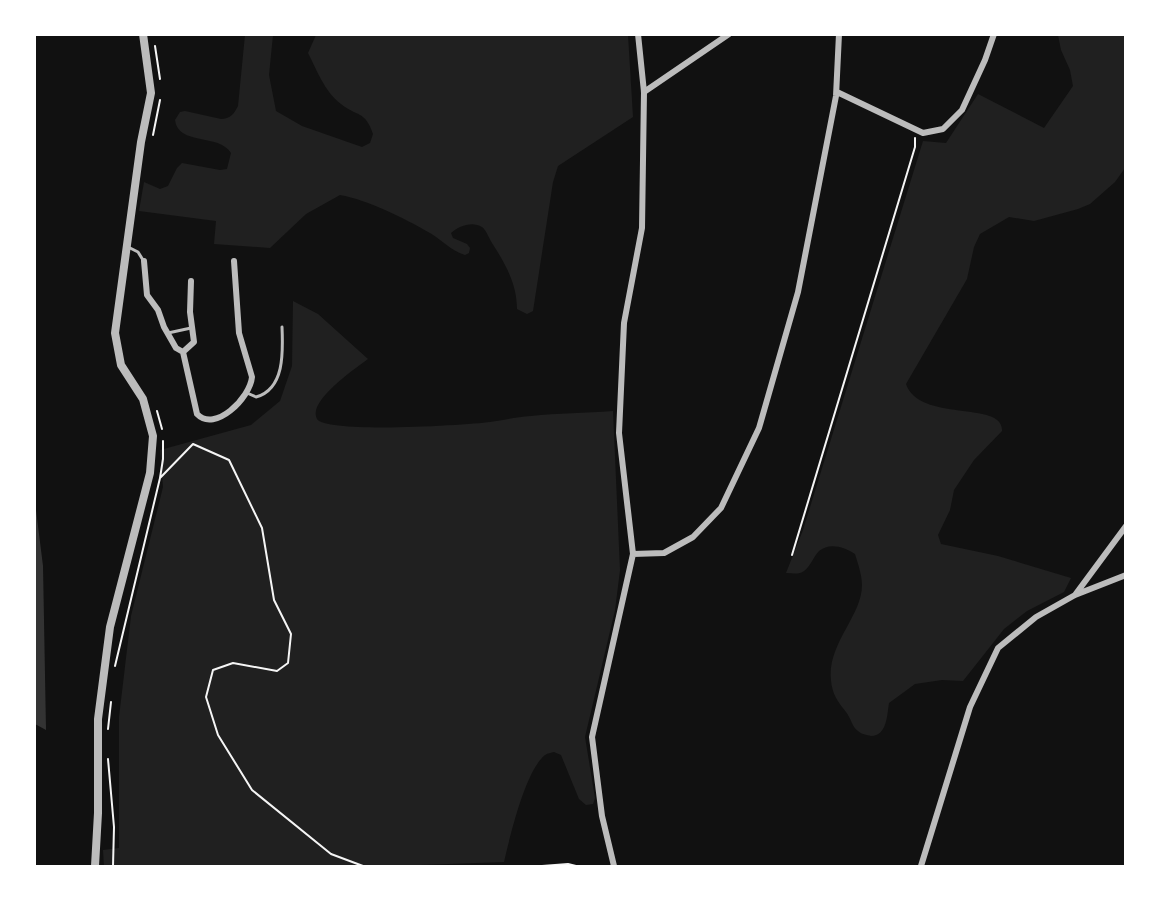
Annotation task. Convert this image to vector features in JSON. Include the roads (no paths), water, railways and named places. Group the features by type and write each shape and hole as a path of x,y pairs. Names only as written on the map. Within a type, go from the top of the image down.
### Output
{"street":[{"path":"95,867 98,813 98,719 110,627 150,473 153,436 143,399 121,364 115,333 141,142 151,93 143,34"},
{"path":"614,867 602,816 592,736 633,554 619,433 624,323 642,228 644,92 639,34"},
{"path":"644,92 729,34"},
{"path":"633,554 664,553 693,537 721,508 759,428 798,292 837,92 839,34"},
{"path":"837,92 924,133 943,129 962,110 994,34"},
{"path":"144,261 147,295 161,315 167,333 176,348 183,352 199,416 206,418 234,409 251,384 252,377 239,333 234,261"},
{"path":"183,352 194,342 190,312 191,281"},
{"path":"1075,595 1125,526"},
{"path":"921,867 970,707 998,648 1036,617 1075,595 1125,575"}],"lane":[{"path":"126,246 138,252 144,261"},
{"path":"247,393 256,397 261,395 269,389 277,377 283,348 282,327"},
{"path":"167,333 193,328"}]}
